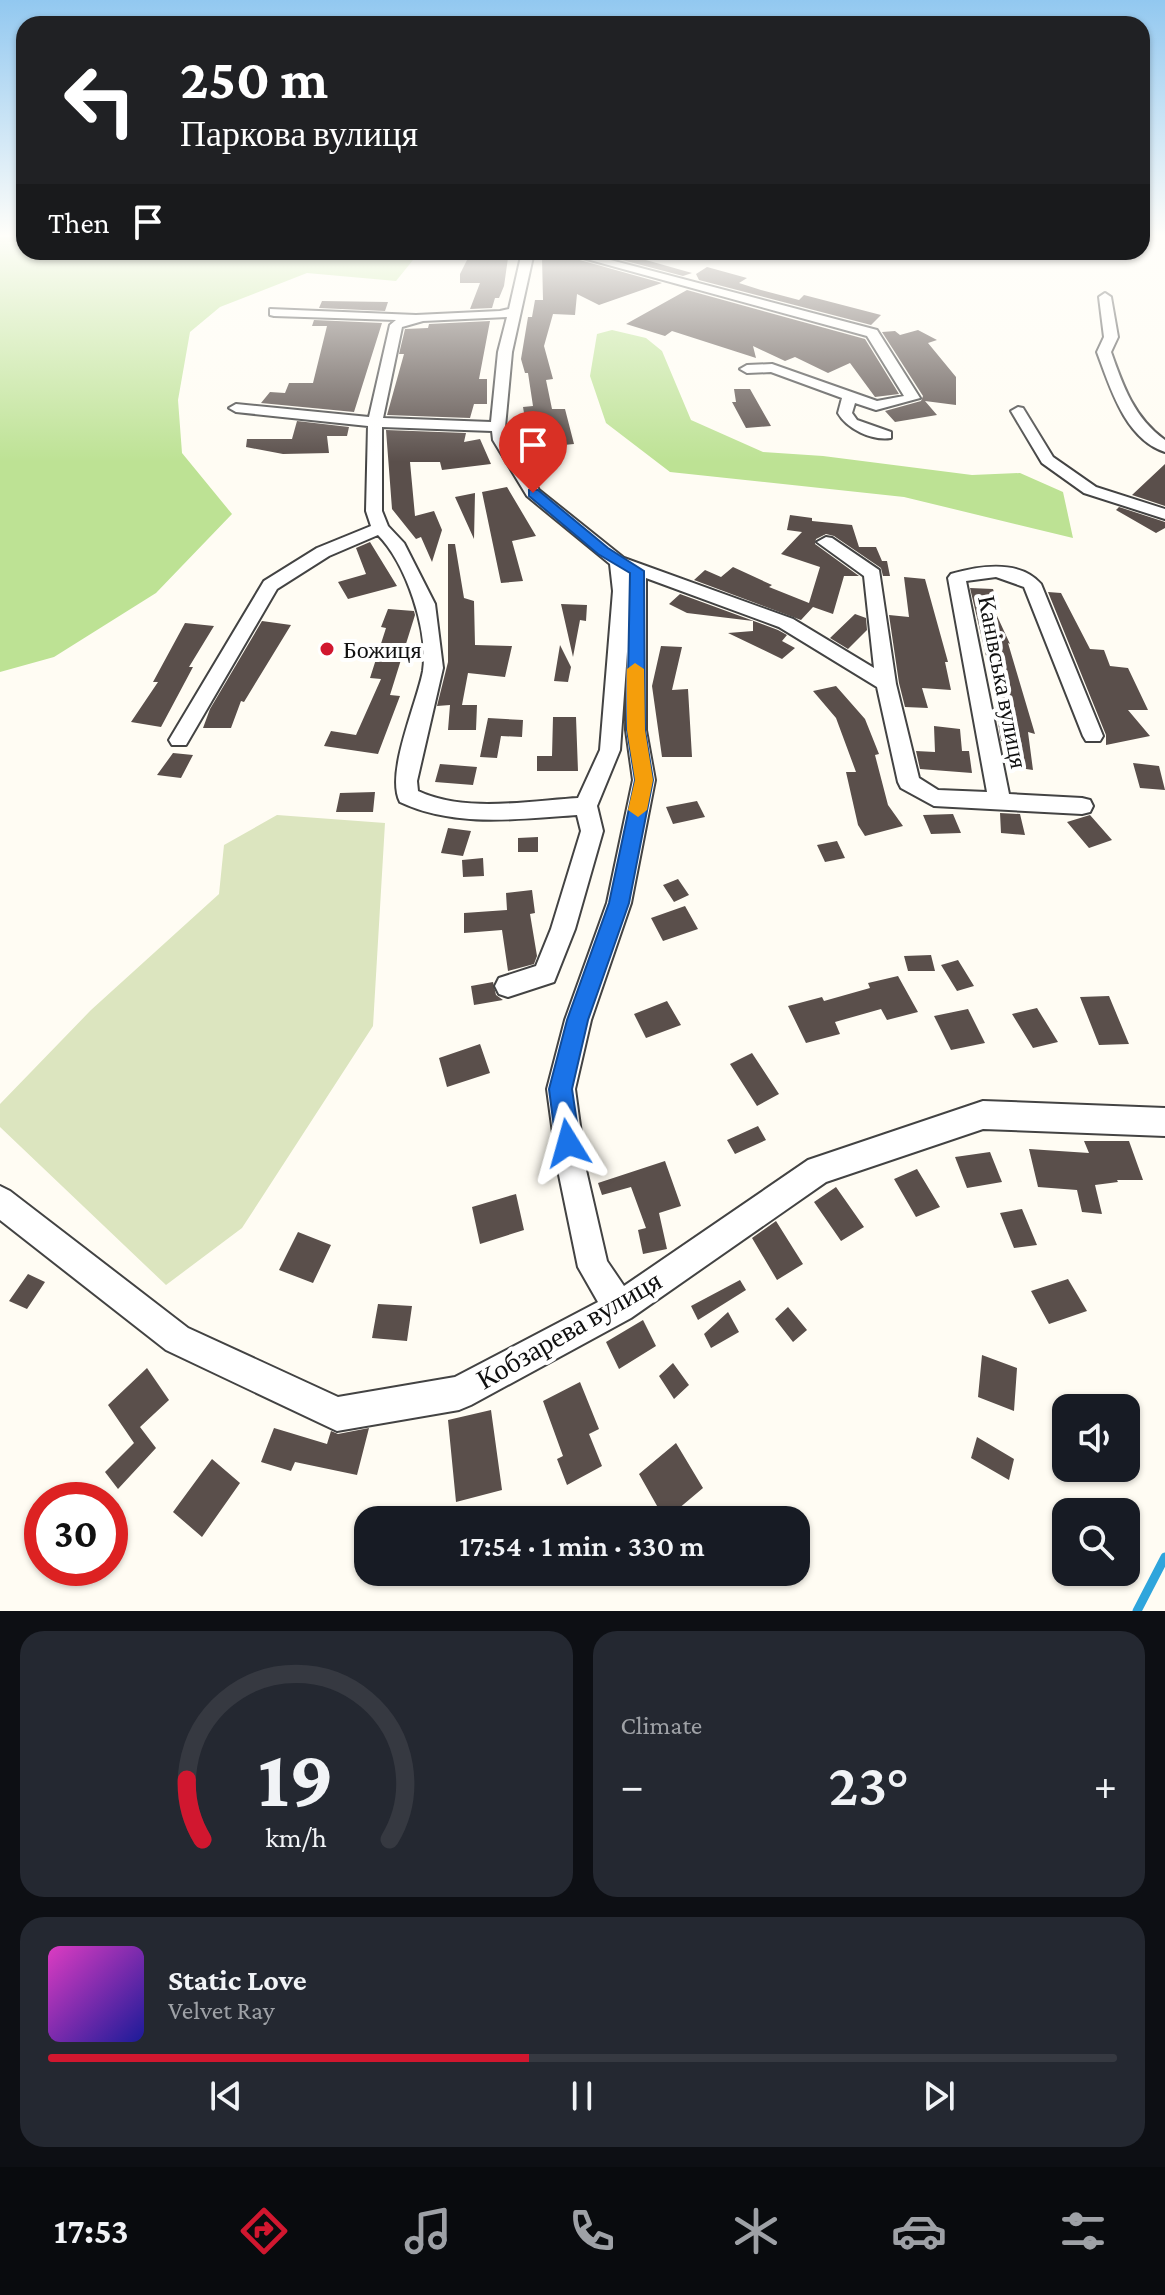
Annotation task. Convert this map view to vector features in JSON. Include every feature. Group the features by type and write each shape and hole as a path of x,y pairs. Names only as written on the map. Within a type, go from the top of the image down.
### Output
{"street":[{"path":"279,312 483,319 510,312"},
{"path":"515,312 505,352 498,427 501,440 533,493 627,566 786,623 886,684"},
{"path":"747,369 772,368 876,406 913,398 872,333 794,312"},
{"path":"1107,312 1111,337 1104,352 1130,417 1165,447"},
{"path":"411,317 396,325 375,422 374,511 380,528 395,543 426,604 433,668 406,781 408,796 421,805 459,810 586,806"},
{"path":"850,395 845,413 851,423 886,435"},
{"path":"236,408 375,422 498,427"},
{"path":"1018,411 1047,460 1090,490 1165,514"},
{"path":"179,740 270,585 323,552 380,528"},
{"name":"Канівська вулиця","path":"826,542 873,574 886,684 909,782 934,798 999,799 1082,806"},
{"path":"620,1307 593,1267 572,1170 561,1089 578,1020 619,903 644,780 636,730 627,566"},
{"path":"508,986 545,974 563,929 592,831 586,806 610,750 622,591 627,566"},
{"name":"Канівська вулиця","path":"999,799 957,578 973,573 1015,573 1032,584 1093,736"},
{"path":"610,750 636,730"},
{"name":"Кобзарева вулиця","path":"0,1201 177,1339 337,1414 459,1393 620,1307 818,1170 983,1115 1165,1122"}],"green space":[{"path":"0,312 214,312 190,332 178,400 182,453 232,514 156,593 54,657 0,672"},
{"path":"612,330 646,338 662,351 691,420 763,452 823,456 972,475 1020,473 1063,492 1073,538 904,497 670,472 606,423 590,376 597,334"},
{"path":"277,815 385,823 373,1026 242,1228 166,1285 0,1127 0,1104 91,1010 219,894 224,845"}],"building":[{"path":"533,312 575,312 575,315 553,314 544,346 553,379 546,380 552,409 565,409 574,444 554,446 559,456 537,458 529,443 523,407 533,406 528,373 525,373 521,359 528,317 532,317"},
{"path":"647,312 768,312 865,339 899,394 875,397 850,363 828,373 795,357 785,361 753,346 756,358 672,331 665,336 626,324"},
{"path":"822,312 881,315 871,325"},
{"path":"314,320 382,323 354,412 261,403 270,392 285,393 289,383 313,383 327,326 312,326"},
{"path":"490,321 479,379 487,379 487,404 474,404 470,418 387,415 404,354 399,354 405,329 428,328 429,324"},
{"path":"918,330 937,340 928,343 956,377 956,405 925,401 937,415 895,422 885,411 921,401 923,396 882,332 895,331 900,335"},
{"path":"734,389 750,389 771,426 746,428 732,402 736,402"},
{"path":"297,421 349,427 347,436 327,436 329,453 283,454 246,447 247,439 292,439"},
{"path":"386,430 466,433 464,442 480,439 491,464 442,470 440,462 410,462 415,516 434,511 442,530 432,562 421,537 416,539 392,509"},
{"path":"1165,464 1165,506 1132,495"},
{"path":"507,487 536,536 512,541 523,581 501,583 482,492"},
{"path":"475,493 474,539 455,497"},
{"path":"1119,507 1165,522 1165,528 1156,533 1116,510"},
{"path":"790,515 812,518 812,521 852,525 859,547 876,547 882,561 887,561 890,576 883,576 881,568 834,536 826,534 816,539 815,544 859,576 844,576 833,614 813,607 801,620 694,580 705,570 721,577 733,567 772,585 769,587 809,603 820,567 781,554 802,532 787,530"},
{"path":"370,542 397,586 348,599 338,582 366,574 356,548"},
{"path":"448,544 455,544 464,598 474,601 475,645 512,646 505,677 468,673 462,705 477,705 476,730 448,730 450,705 437,706 448,662"},
{"path":"904,577 925,579 948,662 945,662 951,690 922,688 928,708 905,707 899,683 889,615 909,617"},
{"path":"970,588 993,589 998,605 992,605 1010,644 1035,734 1028,732 1033,770 1007,766 991,677"},
{"path":"1048,592 1061,593 1090,649 1104,650 1110,666 1128,668 1148,710 1128,710 1150,736 1106,745 1106,735"},
{"path":"680,594 778,630 787,635 782,641 795,648 782,659 728,633 753,631 753,621 687,613 669,604"},
{"path":"561,604 587,605 586,621 580,620 573,657"},
{"path":"388,609 414,611 415,615 390,695 400,696 378,754 324,746 331,731 356,735 381,679 370,678 386,628 381,627"},
{"path":"855,614 866,618 867,630 848,649 830,638"},
{"path":"262,621 291,625 244,702 241,701 231,728 203,728 210,709"},
{"path":"185,623 214,626 189,667 193,667 161,727 131,722 158,682 153,682"},
{"path":"560,645 571,667 568,682 554,681"},
{"path":"661,646 682,647 672,690 688,689 692,757 662,757 652,686"},
{"path":"836,686 865,719 879,754 875,755 888,805 903,826 865,836 858,825 846,772 856,772 836,718 813,691"},
{"path":"553,717 576,717 578,771 537,771 537,756 552,756"},
{"path":"488,718 523,720 522,737 501,736 497,758 480,757"},
{"path":"934,726 960,729 962,751 969,751 972,773 920,769 916,751 935,752"},
{"path":"173,753 193,755 181,778 157,775"},
{"path":"1133,763 1159,766 1165,790 1140,788"},
{"path":"440,764 477,767 473,785 435,782"},
{"path":"375,792 373,812 336,812 340,793"},
{"path":"697,801 705,817 673,824 666,807"},
{"path":"1000,813 1020,814 1025,835 1001,833"},
{"path":"953,814 961,833 931,834 923,815"},
{"path":"1090,815 1112,840 1089,848 1067,822"},
{"path":"448,828 471,831 463,856 441,853"},
{"path":"538,837 538,852 518,852 518,838"},
{"path":"837,841 845,858 825,862 817,845"},
{"path":"483,858 484,876 463,877 462,860"},
{"path":"678,879 689,895 674,902 663,885"},
{"path":"532,890 535,913 530,914 537,956 534,964 508,971 502,930 464,933 464,913 507,910 506,893"},
{"path":"685,906 698,929 663,941 651,918"},
{"path":"931,955 935,971 908,971 904,956"},
{"path":"958,960 974,986 957,991 941,965"},
{"path":"898,976 918,1012 887,1020 881,1009 835,1022 840,1034 806,1043 788,1006 822,997 824,1001 870,988 868,983"},
{"path":"493,982 496,995 503,1000 474,1005 471,986"},
{"path":"1109,996 1129,1044 1099,1045 1080,997"},
{"path":"667,1001 681,1025 646,1038 634,1014"},
{"path":"1037,1008 1058,1042 1033,1048 1012,1014"},
{"path":"968,1009 985,1043 951,1050 934,1016"},
{"path":"480,1044 490,1073 447,1087 439,1058"},
{"path":"752,1053 779,1094 757,1106 730,1064"},
{"path":"758,1126 766,1140 735,1154 727,1140"},
{"path":"1084,1141 1129,1141 1143,1180 1117,1180 1095,1185 1102,1214 1082,1212 1077,1190 1038,1187 1029,1149 1089,1153"},
{"path":"990,1152 1002,1182 967,1188 955,1157"},
{"path":"665,1161 681,1206 659,1213 667,1249 643,1254 638,1230 646,1228 631,1187 602,1195 598,1183"},
{"path":"917,1169 940,1207 916,1217 894,1179"},
{"path":"836,1187 864,1227 841,1241 814,1202"},
{"path":"516,1194 524,1230 480,1244 472,1207"},
{"path":"1022,1209 1037,1245 1014,1248 1000,1213"},
{"path":"776,1221 803,1264 777,1280 752,1238"},
{"path":"298,1232 331,1245 313,1283 279,1270"},
{"path":"28,1274 45,1282 27,1309 9,1301"},
{"path":"1068,1279 1087,1311 1049,1324 1031,1291"},
{"path":"740,1280 746,1290 698,1320 691,1306"},
{"path":"378,1304 412,1306 407,1341 372,1338"},
{"path":"788,1307 807,1330 793,1342 775,1319"},
{"path":"728,1312 739,1332 711,1348 704,1334"},
{"path":"643,1320 656,1346 619,1369 606,1342"},
{"path":"982,1355 1017,1368 1014,1411 978,1397"},
{"path":"673,1363 689,1385 674,1399 659,1376"},
{"path":"147,1368 169,1400 140,1427 156,1448 124,1482 113,1482 105,1472 134,1443 108,1405"},
{"path":"580,1382 599,1429 589,1434 602,1466 567,1485 557,1459 563,1456 543,1401"},
{"path":"491,1410 502,1490 456,1502 448,1420"},
{"path":"274,1428 327,1444 331,1431 338,1434 369,1428 357,1475 295,1462 291,1471 261,1462"},
{"path":"977,1437 1014,1459 1009,1480 971,1458"},
{"path":"676,1443 703,1488 682,1506 657,1506 639,1474"},
{"path":"212,1459 240,1483 202,1537 173,1512"}],"waterway":[{"path":"1137,1611 1165,1557"}],"slow traffic":[{"path":"635,669 636,730 644,780 638,810"}],"place":[{"name":"Божиця","path":"327,649"}],"route":[{"path":"533,493 603,551 637,571 634,652 638,707 636,730 644,780 619,903 578,1020 561,1089 568,1143"}]}
